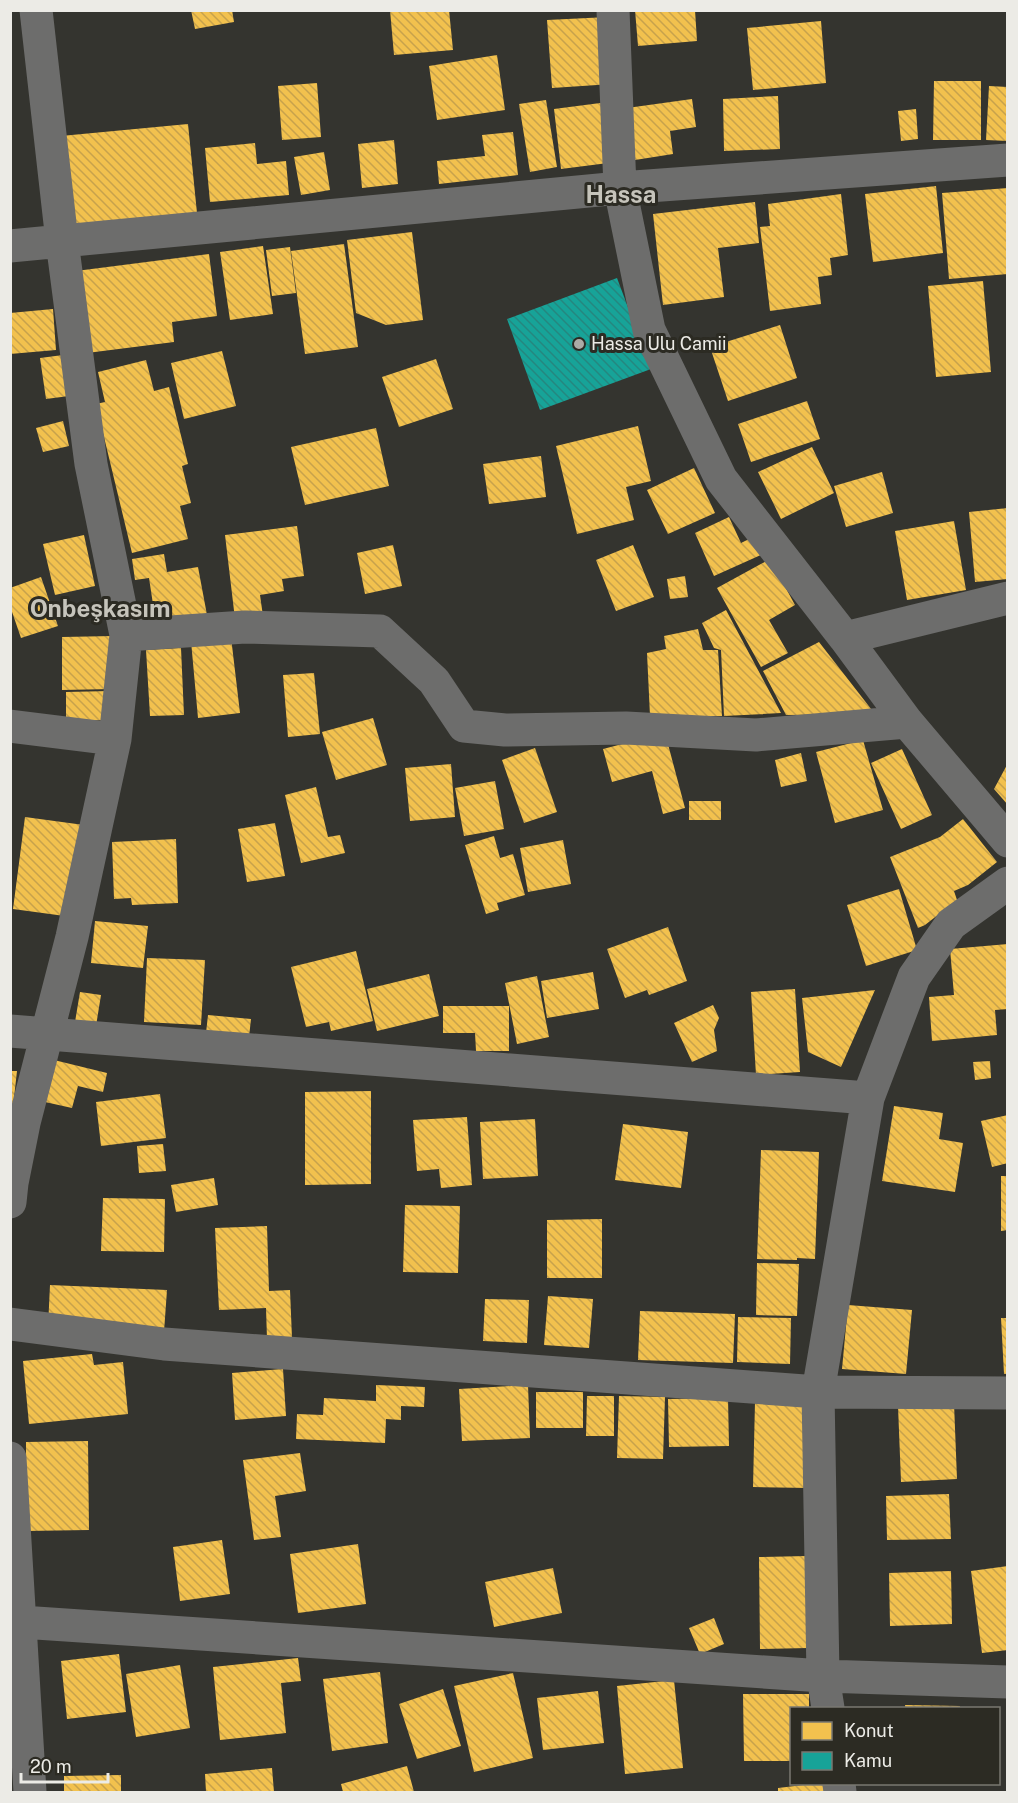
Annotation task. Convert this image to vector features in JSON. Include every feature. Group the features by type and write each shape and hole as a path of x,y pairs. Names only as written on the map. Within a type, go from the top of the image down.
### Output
{"street":[{"path":"10,1202 24,1123 72,937 115,739 126,635 92,464 62,241 36,10"},
{"path":"613,10 620,188 649,330 722,479 907,722 1008,841"},
{"path":"10,246 620,188 1008,160"},
{"path":"845,638 1008,598"},
{"path":"126,635 245,627 380,631 434,681 464,726 505,730 626,728 756,735 907,722"},
{"path":"10,726 115,739"},
{"path":"828,1707 823,1676 818,1392 868,1098 914,977 951,924 1008,884"},
{"path":"10,1031 868,1098"},
{"path":"10,1324 164,1344 818,1392 1008,1393"},
{"path":"10,1458 30,1792"},
{"path":"21,1622 823,1676 1008,1682"}],"building: Konut":[{"path":"191,10 232,10 234,22 195,29"},
{"path":"390,10 449,10 453,50 394,55"},
{"path":"635,10 695,10 697,41 638,46"},
{"path":"608,17 612,84 552,88 547,20"},
{"path":"821,21 826,83 753,90 747,28"},
{"path":"497,55 505,110 437,120 429,66"},
{"path":"934,81 981,81 981,140 933,140"},
{"path":"317,83 321,137 282,140 278,86"},
{"path":"989,86 1008,87 1008,141 986,140"},
{"path":"778,96 780,149 724,151 723,99"},
{"path":"692,99 696,127 670,131 673,154 635,160 627,108"},
{"path":"546,100 557,167 530,172 519,104"},
{"path":"608,102 616,162 561,169 554,109"},
{"path":"916,109 918,139 901,141 898,111"},
{"path":"188,124 197,213 70,226 61,136"},
{"path":"513,132 518,175 439,184 437,161 485,156 482,135"},
{"path":"394,140 398,184 362,188 358,144"},
{"path":"255,143 257,164 286,161 289,195 210,202 205,148"},
{"path":"324,152 330,190 301,195 294,157"},
{"path":"936,186 943,253 873,262 865,194"},
{"path":"1008,188 1008,274 949,279 942,193"},
{"path":"841,194 848,255 830,258 832,275 818,277 821,304 770,311 760,227 770,226 768,204"},
{"path":"755,202 759,243 718,248 724,297 663,305 653,214"},
{"path":"412,232 423,320 386,325 356,313 347,240"},
{"path":"344,244 358,347 305,354 291,251"},
{"path":"263,246 273,314 230,320 220,252"},
{"path":"290,247 296,293 272,296 266,250"},
{"path":"209,254 217,316 172,322 174,342 87,353 76,271"},
{"path":"983,281 991,372 936,377 928,286"},
{"path":"53,309 56,350 10,354 10,313"},
{"path":"780,325 797,378 728,401 710,347"},
{"path":"222,351 236,406 184,419 171,363"},
{"path":"63,355 69,396 46,399 40,358"},
{"path":"436,359 453,409 399,427 382,377"},
{"path":"146,360 154,391 169,387 188,464 182,466 191,503 180,506 188,539 132,553 96,404 105,402 98,372"},
{"path":"807,401 820,439 751,462 738,424"},
{"path":"63,421 69,446 43,452 36,428"},
{"path":"638,426 651,481 626,487 634,520 577,534 556,446"},
{"path":"376,428 389,486 305,505 291,447"},
{"path":"812,447 834,493 781,519 758,472"},
{"path":"541,456 546,497 489,504 483,464"},
{"path":"694,468 715,513 668,534 647,490"},
{"path":"882,472 893,513 846,527 834,486"},
{"path":"1008,508 1008,579 975,582 969,512"},
{"path":"729,517 741,543 755,536 763,554 714,576 695,533"},
{"path":"954,521 966,590 907,600 895,531"},
{"path":"297,526 304,576 282,579 284,591 260,595 263,616 235,619 225,535"},
{"path":"84,535 95,586 55,595 43,544"},
{"path":"393,545 402,586 365,594 357,553"},
{"path":"633,545 654,597 616,611 596,560"},
{"path":"164,554 167,572 198,567 207,615 156,624 149,578 135,580 132,559"},
{"path":"770,559 795,605 769,620 788,653 761,667 717,588"},
{"path":"685,576 688,597 670,599 667,579"},
{"path":"41,577 58,626 21,638 10,606 10,588"},
{"path":"726,610 781,713 724,716 721,650 714,648 702,623"},
{"path":"698,629 703,650 718,650 722,716 650,716 647,653 666,649 664,636"},
{"path":"113,636 113,689 62,690 62,637"},
{"path":"231,637 240,713 198,718 191,641"},
{"path":"819,642 875,714 786,715 763,671"},
{"path":"181,648 184,715 150,716 146,650"},
{"path":"314,673 320,734 288,737 283,675"},
{"path":"110,691 110,720 66,721 66,692"},
{"path":"373,718 387,765 336,780 322,732"},
{"path":"665,733 685,808 663,814 652,771 612,782 603,749"},
{"path":"863,740 883,810 835,823 816,752"},
{"path":"535,748 557,812 524,823 502,760"},
{"path":"902,749 932,815 901,829 871,763"},
{"path":"801,753 807,781 781,787 775,760"},
{"path":"1008,763 1008,805 994,789"},
{"path":"451,764 455,817 410,821 405,768"},
{"path":"495,781 504,829 464,836 455,788"},
{"path":"316,787 328,837 340,835 345,853 301,863 285,795"},
{"path":"689,801 721,801 721,820 689,820"},
{"path":"25,817 84,825 72,917 13,909"},
{"path":"963,819 997,862 968,885 954,891 957,900 918,928 890,857 940,837"},
{"path":"275,823 285,876 247,882 238,829"},
{"path":"494,836 500,858 513,854 525,895 497,903 499,910 486,914 465,845"},
{"path":"176,839 178,903 132,905 131,898 114,899 112,842"},
{"path":"563,840 571,884 528,892 520,848"},
{"path":"899,889 917,950 866,966 847,905"},
{"path":"95,921 148,926 143,968 91,963"},
{"path":"668,927 687,981 649,995 647,990 625,998 607,949"},
{"path":"1008,944 1008,1009 995,1010 997,1035 932,1041 929,997 954,995 950,949"},
{"path":"356,951 373,1021 331,1031 329,1022 306,1027 291,967"},
{"path":"147,958 205,960 201,1025 144,1022"},
{"path":"593,972 599,1009 547,1018 541,981"},
{"path":"429,974 439,1016 377,1031 367,989"},
{"path":"537,976 549,1037 517,1044 505,983"},
{"path":"795,989 800,1072 756,1075 751,992"},
{"path":"875,990 841,1067 808,1052 802,998"},
{"path":"80,992 101,995 96,1026 75,1022"},
{"path":"713,1005 719,1018 714,1030 717,1051 692,1062 674,1023"},
{"path":"443,1006 509,1006 509,1051 476,1051 475,1033 443,1033"},
{"path":"208,1015 251,1019 249,1037 206,1033"},
{"path":"54,1060 107,1073 103,1092 78,1086 72,1108 45,1102"},
{"path":"990,1061 991,1078 975,1080 973,1062"},
{"path":"10,1071 17,1071 12,1116 10,1115"},
{"path":"371,1091 371,1184 305,1185 305,1092"},
{"path":"160,1094 166,1138 101,1146 96,1102"},
{"path":"894,1106 943,1113 939,1139 963,1143 955,1192 882,1181"},
{"path":"1008,1115 1008,1163 992,1167 981,1121"},
{"path":"467,1117 472,1185 441,1188 439,1169 417,1171 413,1120"},
{"path":"535,1119 538,1176 483,1179 480,1122"},
{"path":"623,1124 688,1132 681,1188 615,1180"},
{"path":"163,1144 166,1171 139,1173 137,1146"},
{"path":"761,1150 819,1152 815,1259 757,1259"},
{"path":"1001,1176 1008,1176 1008,1230 1001,1231"},
{"path":"214,1178 218,1205 176,1212 171,1185"},
{"path":"103,1198 165,1199 164,1252 101,1251"},
{"path":"405,1205 460,1206 458,1273 403,1272"},
{"path":"602,1219 602,1278 547,1278 547,1220"},
{"path":"267,1226 269,1291 290,1290 292,1338 267,1339 266,1308 219,1310 215,1228"},
{"path":"757,1263 799,1264 797,1316 756,1315"},
{"path":"50,1285 167,1290 164,1332 48,1327"},
{"path":"548,1296 593,1299 589,1348 544,1345"},
{"path":"485,1299 529,1300 527,1343 483,1341"},
{"path":"848,1305 912,1310 906,1374 842,1369"},
{"path":"640,1311 735,1314 733,1363 638,1360"},
{"path":"738,1317 791,1318 790,1364 737,1362"},
{"path":"1001,1318 1008,1318 1008,1374 1004,1374"},
{"path":"92,1354 94,1365 123,1362 128,1414 29,1424 23,1361"},
{"path":"283,1369 286,1416 235,1420 232,1373"},
{"path":"376,1385 425,1387 424,1407 401,1406 401,1420 386,1419 385,1443 296,1439 297,1414 323,1415 324,1398 376,1401"},
{"path":"528,1385 530,1438 462,1441 459,1389"},
{"path":"536,1392 583,1392 583,1428 536,1428"},
{"path":"587,1396 614,1396 614,1436 586,1436"},
{"path":"619,1396 665,1397 663,1459 617,1458"},
{"path":"728,1398 729,1446 669,1447 668,1399"},
{"path":"755,1402 811,1403 809,1488 753,1487"},
{"path":"954,1403 957,1479 901,1482 898,1406"},
{"path":"88,1441 89,1530 26,1531 26,1442"},
{"path":"300,1453 306,1491 275,1496 281,1537 254,1540 243,1460"},
{"path":"949,1494 951,1539 887,1540 886,1496"},
{"path":"222,1540 230,1594 180,1601 173,1547"},
{"path":"358,1544 366,1604 298,1613 290,1554"},
{"path":"807,1556 808,1648 760,1649 759,1557"},
{"path":"1008,1566 1008,1650 982,1653 971,1571"},
{"path":"553,1568 562,1613 494,1627 485,1582"},
{"path":"951,1571 952,1624 890,1626 889,1573"},
{"path":"714,1618 724,1644 700,1654 689,1628"},
{"path":"119,1654 126,1712 67,1719 61,1661"},
{"path":"298,1658 301,1681 281,1683 286,1733 220,1740 213,1667"},
{"path":"180,1665 190,1728 136,1737 126,1674"},
{"path":"380,1672 388,1743 332,1751 323,1679"},
{"path":"513,1673 533,1758 474,1772 454,1686"},
{"path":"674,1680 683,1768 625,1774 617,1686"},
{"path":"443,1689 461,1746 417,1759 399,1704"},
{"path":"598,1691 604,1743 543,1750 537,1698"},
{"path":"743,1694 809,1694 809,1707 790,1707 790,1761 744,1761"},
{"path":"905,1705 960,1706 960,1707 905,1707"},
{"path":"407,1766 414,1792 343,1792 341,1784"},
{"path":"272,1768 274,1792 206,1792 205,1774"},
{"path":"121,1775 121,1792 64,1792 64,1776"},
{"path":"832,1785 833,1792 778,1792 778,1788"}],"building: Kamu":[{"name":"Hassa Ulu Camii","path":"617,278 651,369 540,410 507,319"}],"place":[{"name":"Hassa Ulu Camii","path":"579,344"}],"district":[{"name":"Hassa","path":"621,195"},
{"name":"Onbeşkasım","path":"100,609"}]}
